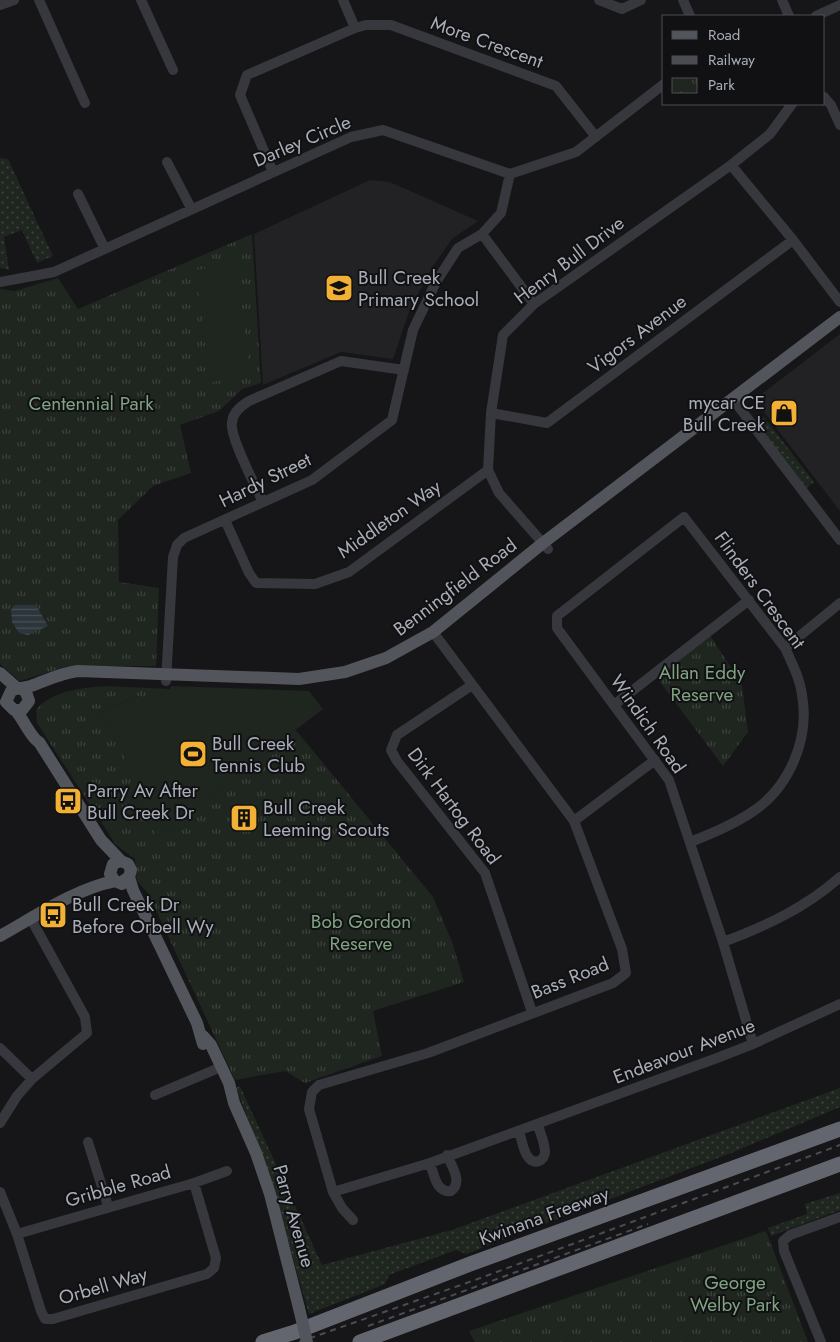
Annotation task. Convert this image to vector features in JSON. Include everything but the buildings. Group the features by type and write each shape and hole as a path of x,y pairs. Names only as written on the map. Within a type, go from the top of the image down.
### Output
{"highway":[{"name":"Kwinana Freeway","path":"262,1342 295,1332 470,1264 838,1129"},
{"path":"360,1342 840,1164"},
{"path":"771,1190 840,1174"}],"main road":[{"name":"Benningfield Road","path":"24,705 40,690 70,679 166,677 299,679 326,676 374,663 434,634 734,401 840,316"},
{"name":"Benningfield Road","path":"734,401 840,327"},
{"name":"Benningfield Road","path":"19,688 78,671 166,677"},
{"name":"Parry Avenue","path":"0,672 26,692 24,705 40,736 38,742 101,840 118,873 133,890 203,1036 204,1048 218,1068 225,1093 234,1103 256,1153 270,1194 307,1342"},
{"name":"Parry Avenue","path":"19,688 3,692 8,705 24,705"},
{"path":"0,936 118,873"}],"street":[{"path":"0,5 14,0"},
{"path":"39,0 85,103"},
{"path":"141,0 173,70"},
{"path":"343,0 355,28"},
{"path":"600,0 622,9 641,0"},
{"path":"683,0 690,15"},
{"path":"782,0 789,15"},
{"path":"818,15 840,5"},
{"name":"More Crescent","path":"273,172 240,95 247,75 366,25 391,25 556,86 596,137"},
{"path":"510,174 576,152 662,86"},
{"path":"825,98 831,105 840,125"},
{"name":"Henry Bull Drive","path":"546,546 499,493 488,470 491,413 503,335 534,304 731,165 770,134 791,105"},
{"name":"Darley Circle","path":"0,282 54,272 104,247 351,137 384,130 510,174"},
{"path":"167,162 191,208"},
{"path":"731,165 839,299"},
{"name":"Hardy Street","path":"166,677 173,557 177,545 184,538 312,480 392,420 413,330 436,282 458,248 482,234 500,213 510,174"},
{"path":"78,194 104,247"},
{"path":"482,234 534,304"},
{"name":"Vigors Avenue","path":"491,413 547,423 793,240"},
{"path":"263,502 234,435 232,422 238,409 249,401 340,361 404,370"},
{"path":"734,401 840,540"},
{"name":"Middleton Way","path":"225,520 249,573 256,583 315,584 349,572 488,470"},
{"name":"Flinders Crescent","path":"684,516 785,648 802,695 803,725 797,753 783,783 753,812 720,830 690,842"},
{"name":"Windich Road","path":"684,516 557,616 557,628 669,780 723,942 753,1044"},
{"path":"614,705 750,600"},
{"path":"785,648 840,603"},
{"name":"Bass Road","path":"353,1220 342,1208 334,1192 309,1109 312,1092 319,1086 428,1053 532,1012 613,983 626,973 622,949 574,820 434,634"},
{"name":"Dirk Hartog Road","path":"472,685 397,734 391,750 397,761 485,873 532,1012"},
{"path":"574,820 655,760"},
{"path":"723,942 760,929 799,909 840,877"},
{"path":"0,1123 17,1096 32,1079 87,1032 85,1017 31,919"},
{"name":"Endeavour Avenue","path":"334,1192 430,1163 538,1124 753,1044 840,1004"},
{"path":"0,1048 32,1079"},
{"path":"155,1095 218,1068"},
{"path":"519,1131 527,1157 532,1161 539,1161 544,1157 545,1150 538,1124"},
{"path":"88,1142 108,1206"},
{"path":"430,1163 439,1187 444,1191 451,1191 456,1187 457,1180 448,1155"},
{"name":"Gribble Road","path":"17,1234 108,1206 194,1183 227,1171"},
{"name":"Orbell Way","path":"0,1192 17,1234 41,1311 46,1318 53,1319 207,1274 214,1268 216,1258 194,1183"},
{"path":"820,1342 784,1251 783,1241 790,1235 840,1217"}],"shaded area":[{"name":"Bull Creek Primary School","path":"370,180 390,182 478,221 452,239 433,266 410,309 393,359 341,352 263,385 254,234"},
{"path":"840,334 840,511 758,404 759,396"},
{"path":"14,605 36,605 48,626 28,635 19,633 12,622 11,610"}],"green space":[{"path":"0,158 8,159 53,256 37,263 22,230 4,237 9,270 0,268"},
{"name":"Centennial Park","path":"252,234 261,383 242,389 219,411 180,425 191,473 153,486 118,520 119,582 159,588 156,666 68,666 20,681 0,664 0,289 15,291 58,278 78,309"},
{"path":"235,265 251,377 211,382 195,270"},
{"path":"764,417 814,482 805,489 757,424"},
{"name":"Allan Eddy Reserve","path":"708,632 742,685 748,732 723,766 654,674"},
{"name":"Bob Gordon Reserve","path":"106,686 170,689 142,702 138,696 101,712 137,779 128,785 157,836 295,729 433,897 452,942 464,982 373,1011 382,1056 305,1083 285,1071 235,1080 148,893 137,881 135,859 116,845 37,723 36,710 51,698 68,691"},
{"name":"Bull Creek Tennis Club","path":"171,686 309,691 323,709 157,836 127,785 136,779 101,712 138,696 142,701 170,689"},
{"path":"240,1086 322,1265 452,1230 840,1088 840,1107 731,1153 466,1254 456,1250 389,1275 385,1284 309,1314 265,1162 236,1088"},
{"path":"840,1193 840,1210 771,1236 768,1228 807,1214 805,1204"},
{"name":"George Welby Park","path":"766,1231 808,1342 475,1342 469,1331"}],"railway":[{"path":"299,1342 475,1280 840,1145"},
{"path":"368,1326 648,1224"}],"place":[{"name":"Bull Creek Primary School","path":"339,288"},
{"name":"mycar CE Bull Creek","path":"784,413"},
{"name":"Bull Creek Tennis Club","path":"193,754"},
{"name":"Parry Av After Bull Creek Dr","path":"68,801"},
{"name":"Bull Creek Leeming Scouts","path":"244,818"},
{"name":"Bull Creek Dr Before Orbell Wy","path":"53,915"}]}
